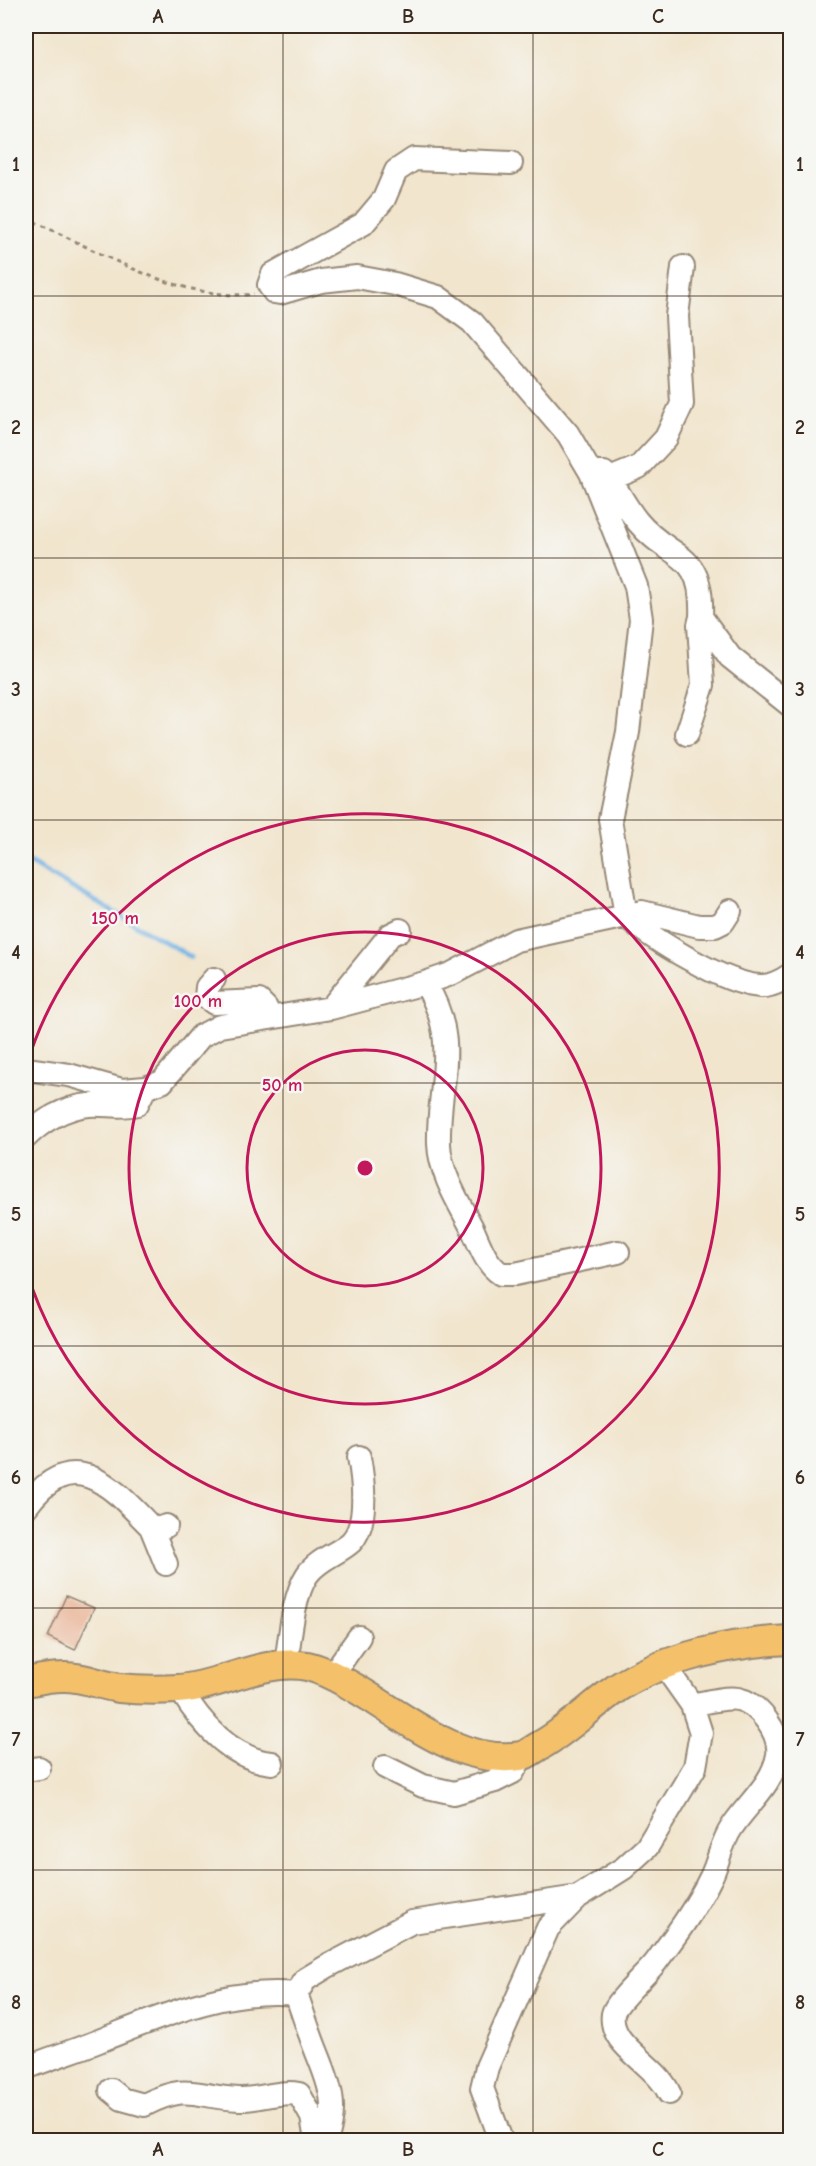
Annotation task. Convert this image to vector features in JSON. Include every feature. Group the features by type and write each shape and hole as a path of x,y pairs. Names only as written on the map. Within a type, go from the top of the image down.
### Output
{"main road":[{"path":"26,1682 63,1677 120,1688 180,1689 214,1683 260,1667 286,1664 309,1666 332,1675 451,1745 490,1755 522,1756 567,1730 617,1688 663,1664 698,1654 790,1640"}],"street":[{"path":"510,163 414,159 406,163 396,171 384,199 363,224 273,273 269,285 274,292 279,293 321,281 357,278 395,284 438,297 472,321 568,434 638,523 684,557 693,568 702,600 702,617 699,625 703,685 687,734"},
{"path":"601,476 639,467 666,438 682,404 677,316 683,267"},
{"path":"601,476 636,586 641,619 627,732 610,819 626,916 640,929 708,970 761,987 790,975"},
{"path":"702,617 730,657 790,705"},
{"path":"26,1069 69,1075 122,1090 145,1088 162,1082 201,1036 220,1026 331,1008 425,983 451,974 516,940 642,912 699,926 715,926 723,922 730,911"},
{"path":"331,1008 390,935 400,930"},
{"path":"214,979 207,987 207,997 214,1003 259,1001 266,1008 270,1018"},
{"path":"425,983 435,999 444,1029 446,1068 439,1145 447,1178 488,1262 501,1274 515,1274 618,1252"},
{"path":"26,1137 60,1113 88,1105 124,1107 137,1104 145,1088"},
{"path":"286,1664 294,1614 306,1577 313,1567 352,1541 359,1526 364,1490 359,1457"},
{"path":"26,1507 46,1486 60,1477 74,1473 84,1475 114,1489 159,1526 166,1564"},
{"path":"332,1675 359,1637"},
{"path":"501,2140 482,2088 487,2067 548,1928 578,1897 624,1869 647,1847 695,1767 701,1733 692,1705 663,1664"},
{"path":"180,1689 194,1713 231,1747 254,1761 272,1763"},
{"path":"669,2092 656,2072 617,2036 612,2026 614,2011 650,1971 694,1907 712,1875 718,1853 732,1827 758,1796 778,1754 776,1738 764,1715 739,1699 692,1705"},
{"path":"385,1767 423,1786 454,1792 495,1782 513,1772 522,1756"},
{"path":"296,1994 306,1979 412,1922 578,1897"},
{"path":"26,2068 146,2022 224,1997 272,1992 296,1994"},
{"path":"296,1994 310,2036 323,2062 333,2104 326,2140"},
{"path":"111,2090 122,2099 144,2105 164,2095 185,2090 239,2099 262,2098 284,2091 299,2094 312,2117 316,2140"},
{"path":"220,2113 239,2099"}],"path":[{"path":"26,218 108,256 197,292 244,295 274,292"}],"building":[{"path":"66,1596 94,1608 75,1650 48,1637"}],"waterway":[{"path":"26,861 191,957"}]}
